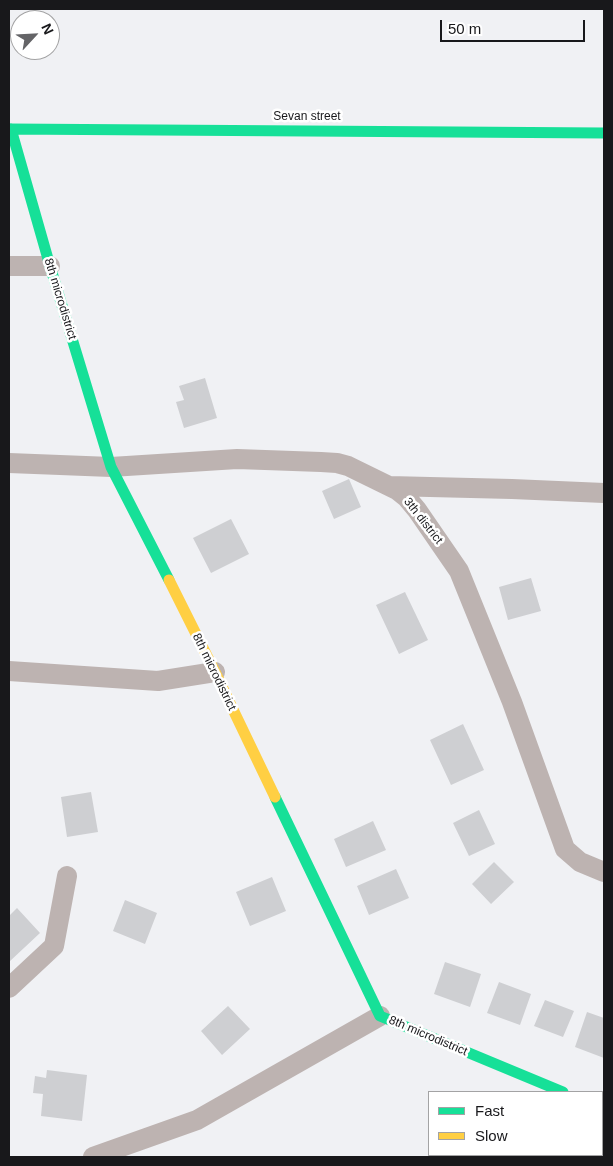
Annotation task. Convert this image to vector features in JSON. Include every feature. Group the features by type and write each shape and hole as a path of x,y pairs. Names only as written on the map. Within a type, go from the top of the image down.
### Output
{"street":[{"name":"Sevan street","path":"10,130 604,133"},
{"name":"8th microdistrict","path":"10,130 111,467 215,672 380,1016 561,1091"},
{"path":"9,266 50,266"},
{"name":"3th district","path":"9,463 111,467 238,459 337,463 348,466 389,486 407,498 459,571 512,702 565,849 580,862 604,872"},
{"path":"389,486 604,493"},
{"path":"9,671 158,681 215,672"},
{"path":"9,988 54,946 67,876"},
{"path":"93,1157 197,1120 380,1016"}],"building":[{"path":"205,378 217,418 184,428 176,402 184,400 179,386"},
{"path":"349,479 361,507 334,519 322,491"},
{"path":"231,519 249,554 211,573 193,538"},
{"path":"531,578 541,611 508,620 499,587"},
{"path":"405,592 428,640 399,654 376,605"},
{"path":"463,724 484,770 451,785 430,740"},
{"path":"91,792 98,832 67,837 61,797"},
{"path":"479,810 495,844 469,856 453,823"},
{"path":"373,821 386,850 346,867 334,839"},
{"path":"494,862 514,882 491,904 472,884"},
{"path":"396,869 409,898 369,915 357,886"},
{"path":"272,877 286,911 250,926 236,892"},
{"path":"125,900 157,913 145,944 113,931"},
{"path":"17,908 40,933 9,962 9,916"},
{"path":"445,962 481,974 470,1007 434,994"},
{"path":"499,982 531,994 520,1025 487,1013"},
{"path":"545,1000 574,1011 563,1037 534,1026"},
{"path":"228,1006 250,1029 222,1055 201,1031"},
{"path":"587,1012 604,1018 604,1058 575,1047"},
{"path":"47,1070 87,1075 82,1121 41,1116 43,1094 33,1093 35,1076 46,1078"},
{"path":"566,1156 600,1156 600,1157"}],"traffic: fast":[{"path":"9,129 604,133"},
{"path":"11,129 111,467 169,580"},
{"path":"275,797 380,1016 561,1091"}],"traffic: slow":[{"path":"169,580 275,797"}]}
